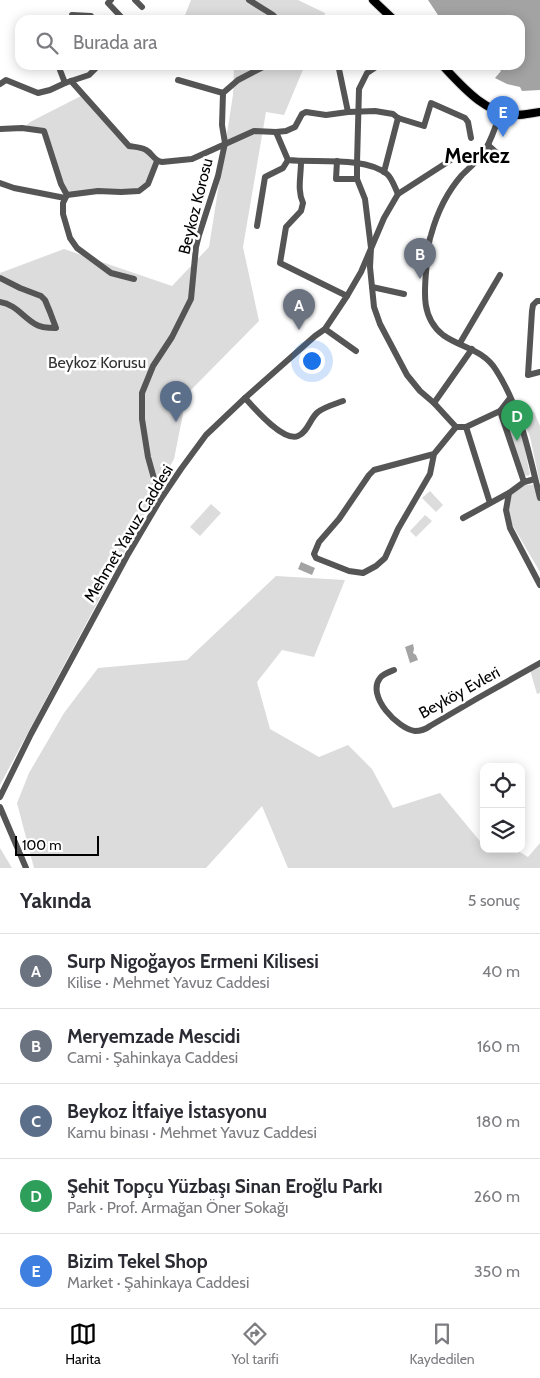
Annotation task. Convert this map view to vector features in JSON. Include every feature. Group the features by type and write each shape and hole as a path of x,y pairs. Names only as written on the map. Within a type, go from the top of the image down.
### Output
{"main road":[{"path":"373,0 389,15"},
{"path":"447,70 468,91 482,102 500,112 516,115 540,112"}],"street":[{"path":"110,0 108,4 119,15"},
{"path":"135,0 142,7"},
{"path":"249,0 273,15"},
{"path":"61,70 68,82 129,146 147,150 157,161 162,162 192,159 254,131 286,131 295,127 302,114 306,112 326,114 375,111 393,114 398,118 424,126 431,103 465,118 468,122 471,138"},
{"path":"0,84 6,80 38,93 89,76 94,70"},
{"path":"178,80 223,93 238,80 257,70"},
{"path":"339,70 348,112"},
{"path":"371,70 367,73 359,89 357,179 365,199 371,248 370,267 374,307 388,339 408,376 420,391 456,427 466,427 500,412 510,398"},
{"name":"Beykoz Korosu","path":"160,500 148,457 142,419 142,393 153,366 172,337 191,299 196,248 218,176 225,143 222,125 223,93"},
{"path":"500,112 488,145 481,156 451,188 443,202 430,236 424,301 435,326 443,335 472,349 490,361 496,370 519,416 540,498"},
{"path":"384,172 398,118"},
{"path":"0,129 22,128 44,131 66,196 63,204 63,214 68,232 77,248 111,273 134,279"},
{"path":"276,132 288,160"},
{"path":"488,145 498,154"},
{"name":"Mehmet Yavuz Caddesi","path":"0,797 127,556 160,500 206,435 244,398 325,329 361,272 384,218 398,194 457,156 481,156"},
{"path":"288,160 301,162 337,161 375,167 388,174 398,194"},
{"path":"257,226 265,177 283,168 288,160"},
{"path":"0,183 14,188 66,196 98,191 140,191 148,184 157,161"},
{"path":"337,161 336,179 357,179"},
{"path":"301,162 299,184 300,196 304,203 302,211 286,227 280,263 347,296"},
{"path":"460,343 500,276"},
{"path":"0,278 41,296 45,300 56,328 36,325 16,308 0,302"},
{"path":"372,286 404,294"},
{"path":"539,299 533,305 532,311 528,374 540,372"},
{"path":"325,329 356,351"},
{"path":"434,403 472,349"},
{"path":"244,398 278,431 297,437 319,410 343,401"},
{"path":"500,412 524,482"},
{"path":"434,454 374,470 368,475 339,519 319,542 314,554 316,558 349,571 363,573 376,566 385,558 398,529 430,474 434,454 456,427"},
{"path":"466,427 490,503"},
{"path":"463,518 509,493 524,482 535,479"},
{"path":"509,493 506,510 510,528 540,585"},
{"name":"Beyköy Evleri","path":"394,670 380,678 377,686 377,695 386,711 396,721 415,731 423,730 540,663"},
{"path":"0,807 26,868"}],"green space":[{"path":"191,0 298,0 325,13 324,15 185,15"},
{"name":"Beykoz Korusu","path":"234,70 303,70 284,115 266,112 243,247 259,321 187,394 174,459 0,785 0,273 64,249 172,286 209,247 233,95"},
{"path":"81,96 129,147 147,151 156,162 147,183 139,190 68,194 62,183 45,130 25,127 30,122"},
{"path":"508,403 522,437 530,474 528,476 524,475 510,437 505,411"},
{"path":"518,405 534,412 540,426 540,483 530,437"},
{"path":"540,484 540,572 513,526 507,510 513,493 525,485"},
{"path":"430,491 443,505 436,512 422,498"},
{"path":"211,504 221,513 200,536 190,527"},
{"path":"425,515 432,521 416,537 410,531"},
{"path":"276,576 345,580 314,657 282,650 257,682 270,729 319,757 348,745 372,769 393,808 440,793 480,841 480,853 520,853 528,857 540,843 540,868 288,868 262,806 206,868 34,868 17,803 29,773 64,713 98,668 187,660"},
{"path":"540,667 540,693 537,694 530,670"},
{"path":"0,848 12,868 0,868"}],"shaded area":[{"path":"428,0 540,0 540,90 522,91 520,87 507,84 495,78 500,70 525,70 525,15 438,15"},
{"path":"301,562 315,568 312,575 298,569"},
{"path":"413,644 413,653 418,660 410,663 405,647"}],"place":[{"name":"Bizim Tekel Shop","path":"503,137"},
{"name":"Meryemzade Mescidi","path":"420,279"},
{"name":"Surp Nigoğayos Ermeni Kilisesi","path":"299,330"},
{"name":"Beykoz İtfaiye İstasyonu","path":"176,422"},
{"name":"Şehit Topçu Yüzbaşı Sinan Eroğlu Parkı","path":"517,441"}],"district":[{"name":"Merkez","path":"477,156"}]}
